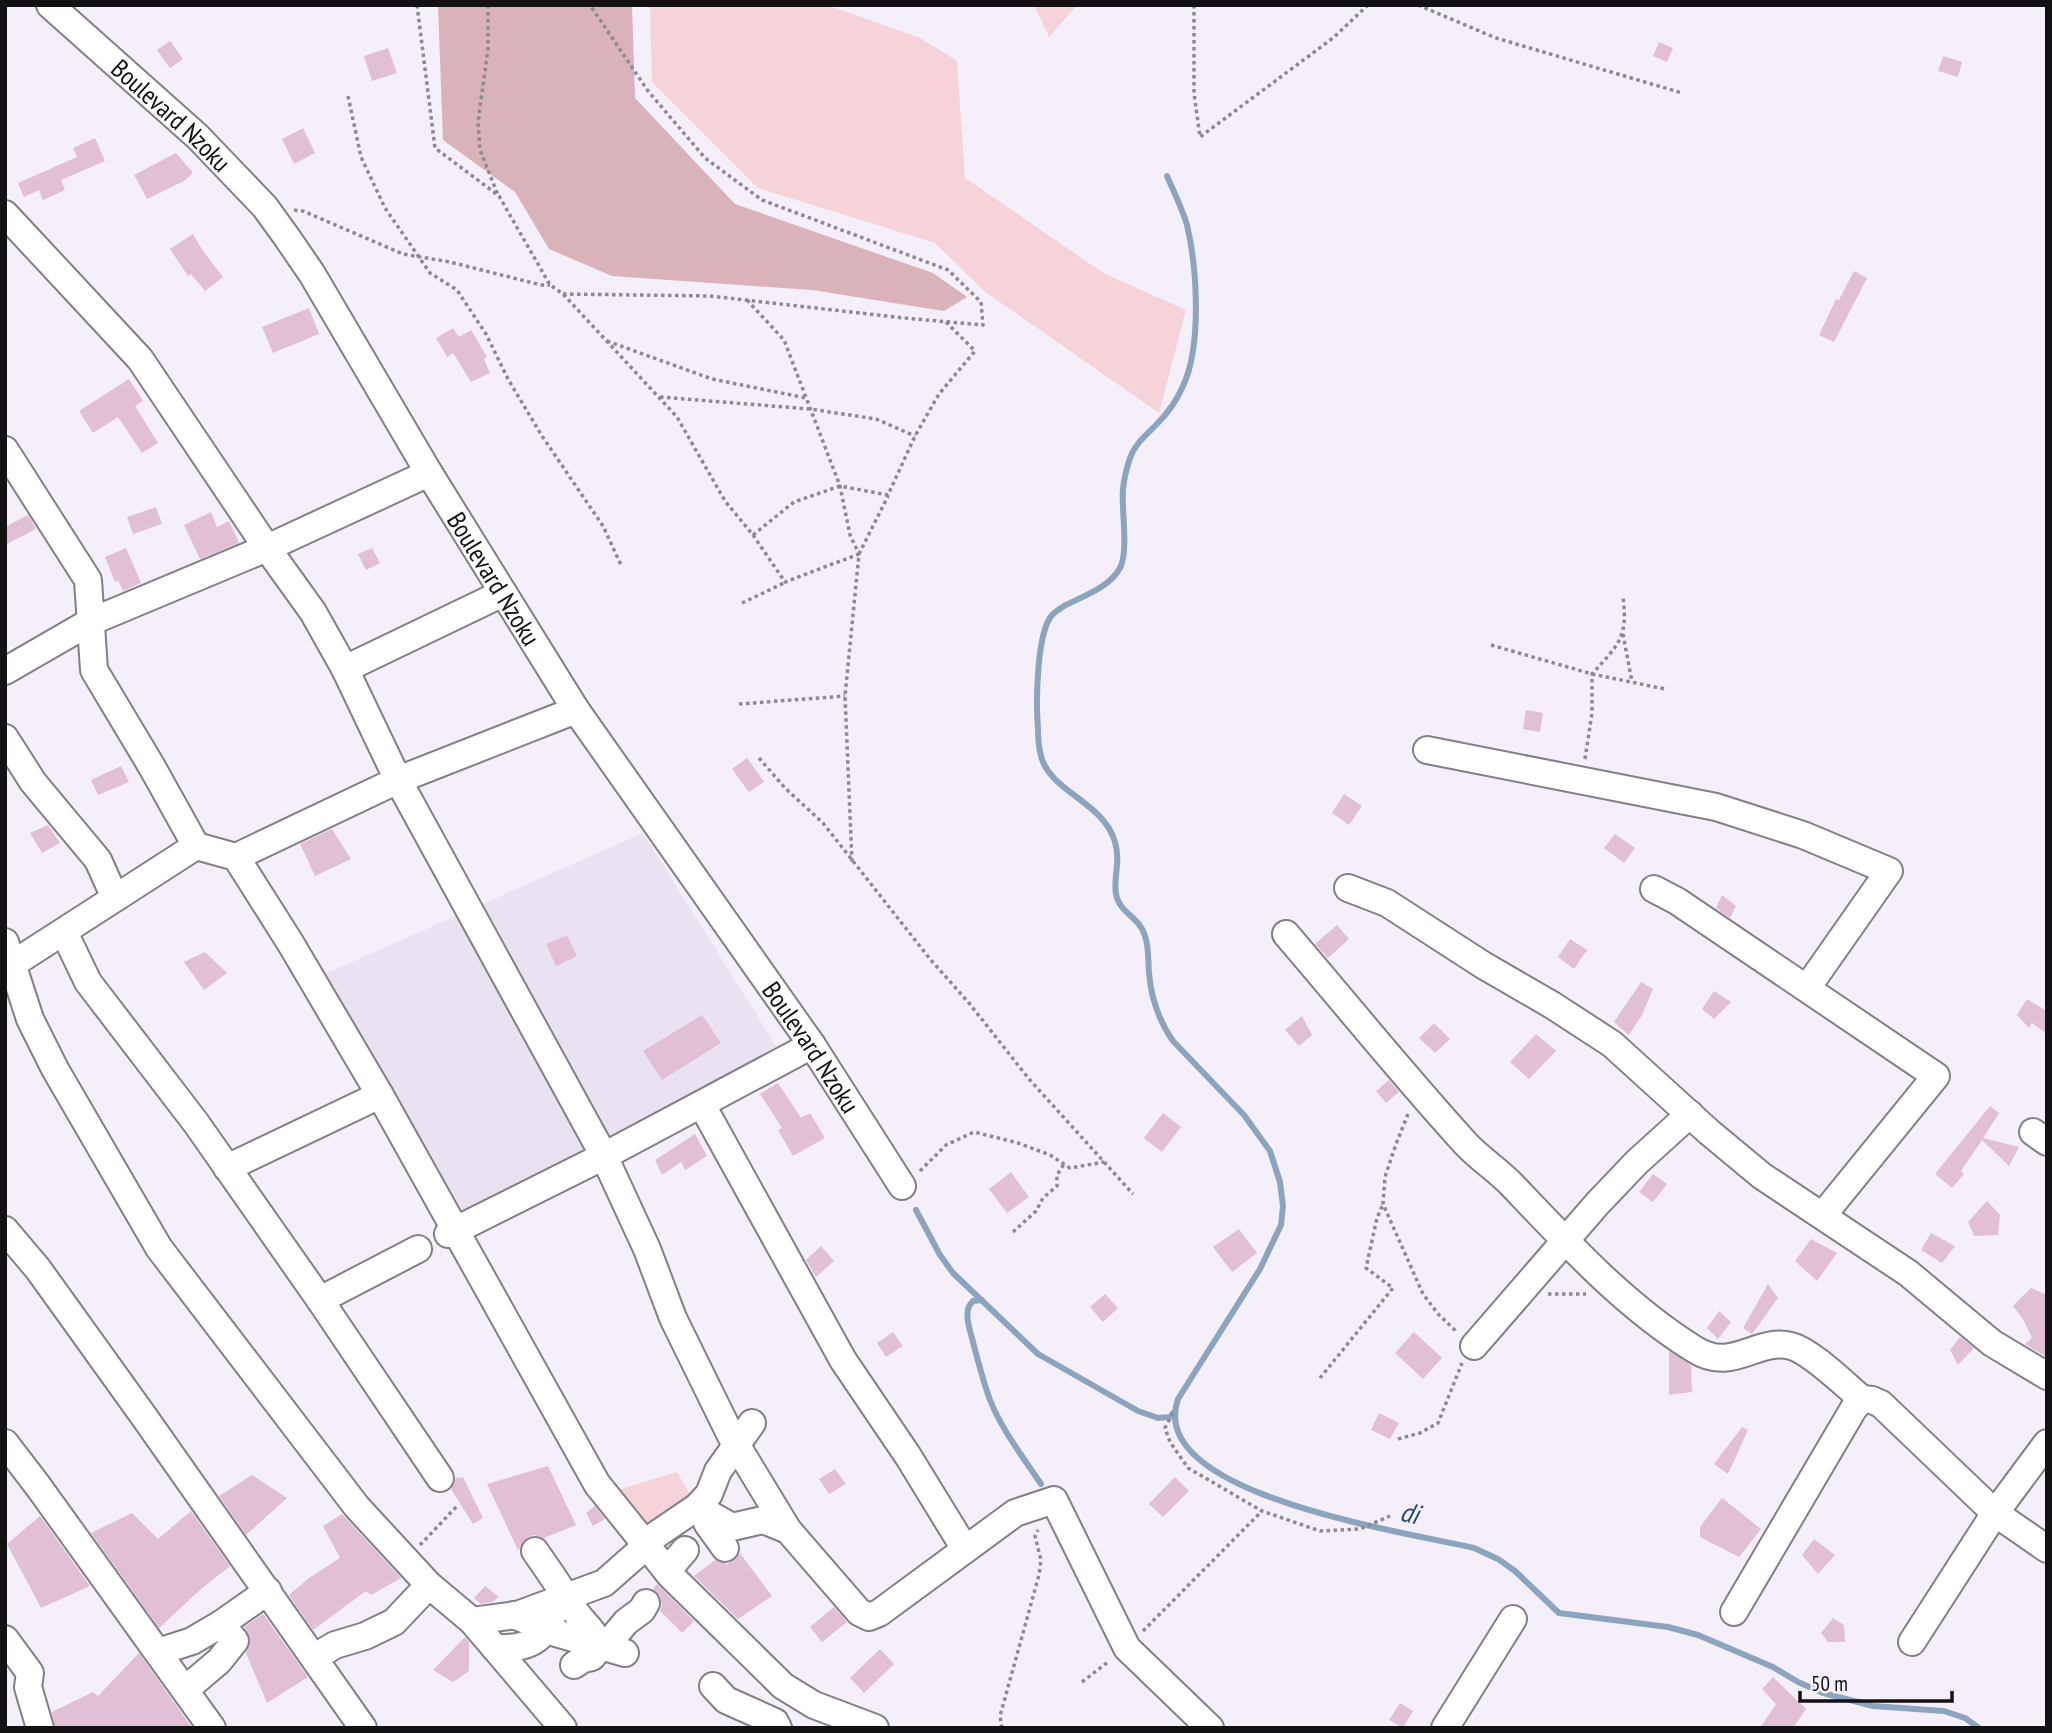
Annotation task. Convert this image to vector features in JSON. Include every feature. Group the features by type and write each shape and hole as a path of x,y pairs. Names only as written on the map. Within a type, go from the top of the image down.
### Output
{"street":[{"name":"Boulevard Nzoku","path":"50,5 198,137 264,207 312,274 429,472 576,710 812,1045 902,1186"},
{"path":"5,214 139,359 313,612 345,668 398,780 604,1156 647,1250 673,1318 736,1444 788,1530 859,1612 869,1617 879,1613 1015,1513 1054,1500 1127,1648 1210,1728"},
{"path":"5,450 88,580 94,670 196,846 236,858 291,944 380,1095 452,1232 597,1484 667,1571 811,1716 874,1728"},
{"path":"5,671 90,622 267,548 429,472"},
{"path":"345,668 503,593"},
{"path":"236,858 398,780 576,710"},
{"path":"5,738 33,782 98,860 115,898"},
{"path":"1427,750 1716,807 1803,835 1889,871 1807,988"},
{"path":"196,846 64,932 8,958 30,1018 55,1069 159,1248 254,1376 357,1507 429,1585 472,1621 563,1728"},
{"path":"1348,888 1387,903 1462,953 1552,1005 1612,1044 1762,1176 1908,1273 1992,1343 2047,1376"},
{"path":"1654,889 1677,901 1936,1076 1823,1215"},
{"path":"64,932 88,982 196,1123 440,1478"},
{"path":"1286,934 1468,1146 1508,1181 1565,1241 1643,1313 1696,1351 1715,1358 1730,1358 1776,1345 1801,1349 1862,1399 1881,1405 1995,1513 2047,1549"},
{"path":"452,1232 604,1156 812,1045"},
{"path":"227,1168 380,1095"},
{"path":"702,1105 844,1360 908,1456 965,1549"},
{"path":"1474,1346 1637,1161 1690,1114"},
{"path":"5,1230 46,1280 363,1728"},
{"path":"320,1300 418,1250"},
{"path":"1734,1612 1854,1408 1862,1399"},
{"path":"716,1405 718,1471"},
{"path":"725,1548 706,1518 709,1494 718,1471 752,1423"},
{"path":"5,1443 158,1652 191,1687"},
{"path":"1912,1642 1995,1513 2047,1443"},
{"path":"472,1621 514,1615 604,1583 645,1545 706,1518 732,1527 763,1520 788,1530"},
{"path":"667,1571 685,1550"},
{"path":"535,1551 568,1596 576,1612 610,1649"},
{"path":"315,1657 335,1645 365,1636 394,1622 429,1585"},
{"path":"158,1652 192,1641 268,1591"},
{"path":"495,1648 513,1648 531,1643 548,1630 552,1617 568,1596"},
{"path":"574,1665 610,1649 626,1622 642,1610 646,1603"},
{"path":"514,1615 548,1630 610,1649"},
{"path":"1445,1728 1513,1619"},
{"path":"191,1687 219,1661 235,1641 221,1624"},
{"path":"5,1640 30,1673 28,1687 40,1728"},
{"path":"192,1641 187,1668 191,1687 212,1728"},
{"path":"713,1686 726,1700 775,1722 778,1728"}],"path":[{"path":"416,5 435,148 499,196"},
{"path":"488,5 488,49 478,122 480,150 499,196 550,285 563,294 677,417 725,501 785,582"},
{"path":"563,294 710,296 983,325 981,302 948,270 762,200 705,158 649,91 590,5"},
{"path":"1194,5 1194,93 1200,137 1333,38 1368,5"},
{"path":"1419,5 1496,38 1682,93"},
{"path":"348,96 361,158 385,208 430,273 457,290 486,334 508,379 542,436 603,526 621,565"},
{"path":"264,207 303,211 390,250 550,285"},
{"path":"746,299 783,340 840,486 850,535 859,554"},
{"path":"852,862 845,696 859,554 915,436 939,394 975,351 946,321"},
{"path":"605,341 712,379 806,398"},
{"path":"660,397 810,410 876,419 915,436"},
{"path":"752,535 794,502 840,486 888,495"},
{"path":"742,603 785,582 859,554"},
{"path":"1585,782 1585,751 1592,713 1592,674 1617,646 1626,621 1623,597"},
{"path":"1622,632 1632,682"},
{"path":"1491,645 1592,674 1665,689"},
{"path":"739,704 845,696"},
{"path":"759,758 785,788 823,823 1029,1079 1133,1194"},
{"path":"1320,1378 1393,1288 1366,1268 1377,1218 1383,1204 1385,1177 1395,1144 1419,1089"},
{"path":"902,1186 946,1145 974,1132 1018,1143 1070,1168 1104,1162"},
{"path":"1013,1232 1036,1211 1042,1198 1057,1186 1057,1175 1064,1164"},
{"path":"1383,1204 1423,1294 1439,1315 1474,1346 1462,1363 1438,1423 1420,1433 1398,1439"},
{"path":"1518,1295 1595,1295"},
{"path":"1173,1413 1166,1428 1170,1442 1188,1468 1262,1511 1320,1531 1360,1529 1390,1516"},
{"path":"1002,1728 1000,1716 1039,1575 1041,1560 1035,1536 1054,1500"},
{"path":"406,1559 458,1506"},
{"path":"1082,1682 1127,1648 1262,1511"}],"shaded area":[{"path":"438,5 632,5 635,98 735,204 933,273 967,297 944,311 812,290 612,276 549,249 515,192 443,140"},
{"path":"650,5 827,5 920,38 957,61 965,178 1105,274 1186,310 1159,413 984,291 935,243 758,188 652,82"},
{"path":"1034,5 1077,5 1049,37"},
{"path":"643,833 783,1057 452,1228 309,981"},
{"path":"677,1472 697,1507 644,1543 608,1493"}],"building":[{"path":"170,41 183,59 170,68 157,50"},
{"path":"1659,42 1673,48 1667,62 1653,56"},
{"path":"388,48 397,73 372,81 364,56"},
{"path":"1943,56 1962,62 1958,77 1938,71"},
{"path":"303,128 315,153 294,164 282,139"},
{"path":"95,138 105,161 61,180 65,190 43,200 39,190 24,197 18,183 77,157 73,148"},
{"path":"176,153 193,173 184,181 147,199 134,175"},
{"path":"193,234 223,277 205,291 191,274 188,276 170,249"},
{"path":"1854,271 1867,278 1834,342 1819,335 1836,299 1839,300"},
{"path":"309,308 319,334 273,353 262,327"},
{"path":"453,328 459,337 471,330 487,357 484,359 490,373 471,382 453,353 447,357 436,338"},
{"path":"129,379 143,401 135,406 158,443 142,453 118,417 93,433 79,411"},
{"path":"156,507 162,524 133,534 127,517"},
{"path":"211,512 217,527 229,521 239,543 200,559 184,525"},
{"path":"28,515 36,529 5,545 5,527"},
{"path":"126,548 141,583 123,591 118,580 115,582 105,557"},
{"path":"372,548 380,563 366,570 358,554"},
{"path":"1526,710 1543,713 1540,732 1523,729"},
{"path":"747,758 764,782 749,792 732,769"},
{"path":"121,766 129,782 98,795 91,780"},
{"path":"1344,794 1362,806 1349,825 1332,813"},
{"path":"48,825 60,843 42,853 30,833"},
{"path":"332,829 351,859 315,876 300,844"},
{"path":"1615,834 1635,848 1624,863 1604,848"},
{"path":"1722,895 1736,906 1730,918 1716,908"},
{"path":"1337,925 1349,939 1328,958 1315,944"},
{"path":"567,935 577,956 556,966 546,944"},
{"path":"1570,939 1587,950 1574,969 1558,957"},
{"path":"205,952 227,973 204,990 184,962"},
{"path":"1641,982 1653,989 1642,1015 1629,1035 1614,1022"},
{"path":"1714,991 1731,1002 1714,1019 1702,1009"},
{"path":"2027,999 2047,1011 2047,1034 2032,1023 2029,1028 2017,1015"},
{"path":"702,1015 721,1043 662,1080 643,1051"},
{"path":"1302,1016 1312,1035 1299,1046 1285,1030"},
{"path":"1434,1023 1450,1039 1435,1053 1419,1038"},
{"path":"1536,1034 1556,1051 1529,1079 1510,1062"},
{"path":"1389,1080 1399,1092 1386,1103 1376,1091"},
{"path":"778,1083 801,1118 810,1113 825,1138 793,1156 778,1130 782,1128 760,1094"},
{"path":"1990,1106 1999,1113 1983,1138 2019,1147 2009,1166 1982,1140 1961,1171 1964,1174 1952,1188 1935,1174"},
{"path":"1163,1113 1181,1127 1162,1152 1144,1138"},
{"path":"695,1134 707,1156 685,1170 681,1162 662,1175 655,1160"},
{"path":"1011,1172 1029,1197 1007,1213 989,1189"},
{"path":"1653,1174 1667,1184 1653,1202 1639,1192"},
{"path":"1987,1201 2000,1215 1998,1235 1974,1236 1968,1222"},
{"path":"1239,1229 1257,1253 1232,1272 1213,1247"},
{"path":"1931,1233 1955,1246 1942,1263 1921,1250"},
{"path":"1811,1239 1837,1253 1817,1281 1795,1261"},
{"path":"821,1246 834,1261 816,1277 806,1260"},
{"path":"1768,1284 1778,1298 1752,1334 1743,1328"},
{"path":"2031,1288 2047,1295 2047,1357 2025,1344 2032,1338 2013,1306"},
{"path":"1105,1294 1118,1308 1103,1322 1090,1307"},
{"path":"1719,1311 1731,1322 1718,1339 1707,1328"},
{"path":"893,1332 903,1346 886,1357 877,1343"},
{"path":"1414,1332 1442,1358 1423,1379 1395,1353"},
{"path":"1960,1337 1974,1348 1958,1365 1950,1350"},
{"path":"1669,1351 1691,1365 1692,1392 1669,1395"},
{"path":"1379,1413 1399,1423 1390,1439 1371,1430"},
{"path":"1742,1427 1748,1430 1728,1474 1714,1464"},
{"path":"548,1466 576,1525 544,1538 534,1535 527,1538 518,1550 487,1484"},
{"path":"835,1469 846,1484 829,1494 819,1479"},
{"path":"252,1475 287,1498 246,1535 219,1496"},
{"path":"463,1477 483,1518 473,1524 451,1489 456,1478"},
{"path":"1175,1477 1189,1491 1163,1517 1149,1504"},
{"path":"1722,1498 1761,1529 1739,1557 1700,1537 1700,1527"},
{"path":"595,1506 605,1519 593,1526 586,1513"},
{"path":"191,1511 230,1566 159,1628 91,1533 132,1513 158,1539"},
{"path":"342,1514 401,1578 371,1595 366,1591 313,1630 289,1595 340,1558 323,1526"},
{"path":"40,1516 90,1586 41,1608 7,1544"},
{"path":"1814,1539 1835,1555 1818,1574 1802,1555"},
{"path":"740,1553 772,1596 738,1619 694,1576 715,1560 727,1564 735,1560"},
{"path":"657,1584 694,1621 682,1633 660,1611 660,1596 653,1589"},
{"path":"485,1586 499,1597 492,1602 481,1604 474,1598"},
{"path":"834,1607 847,1622 822,1642 810,1627"},
{"path":"263,1614 308,1677 267,1703 246,1653 250,1638 244,1627"},
{"path":"1833,1618 1844,1625 1845,1642 1828,1642 1821,1633"},
{"path":"465,1637 469,1642 469,1671 453,1682 433,1670"},
{"path":"880,1649 894,1664 864,1693 850,1678"},
{"path":"139,1653 192,1728 55,1728 52,1712 93,1692 98,1696"},
{"path":"1773,1677 1806,1709 1793,1728 1760,1728 1776,1704 1762,1689"},
{"path":"1400,1703 1413,1711 1403,1728 1389,1720"}],"waterway":[{"path":"1167,176 1187,225 1193,262 1196,306 1189,369 1181,391 1171,407 1138,444 1130,458 1123,489 1124,551 1120,568 1102,586 1056,611 1047,624 1040,653 1037,704 1039,746 1046,768 1100,817 1115,842 1116,894 1121,906 1139,924 1145,936 1152,991 1164,1025 1173,1041 1244,1115 1270,1151 1280,1182 1283,1206 1281,1225 1260,1269 1178,1399 1178,1433 1201,1461 1241,1485 1345,1520 1474,1548 1498,1559 1515,1571 1559,1613 1668,1627 1698,1635 1773,1667 1823,1693 1873,1706 1944,1711 1965,1718 1979,1728"},
{"name":"di","path":"916,1210 953,1273 1038,1354 1138,1411 1158,1418 1170,1417 1173,1413"},
{"path":"982,1300 973,1301 967,1315 985,1386 1000,1422 1041,1484"}]}
